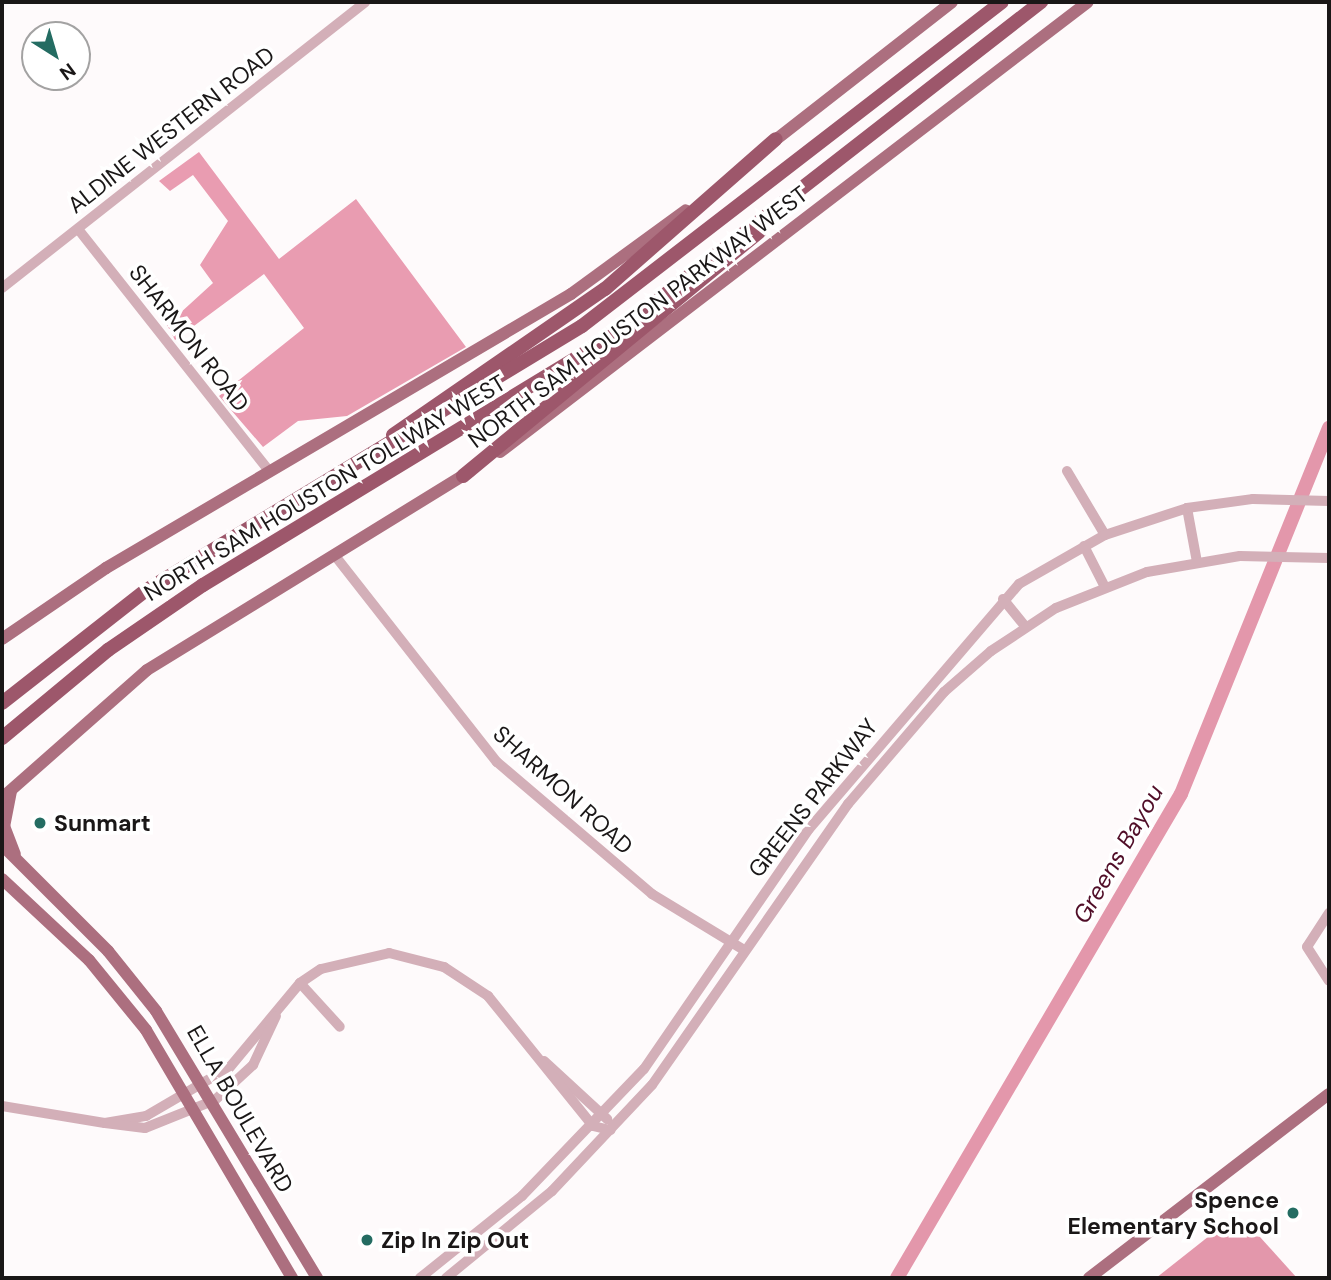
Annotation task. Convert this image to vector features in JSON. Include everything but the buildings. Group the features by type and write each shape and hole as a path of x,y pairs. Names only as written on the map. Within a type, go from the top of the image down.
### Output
{"highway":[{"name":"NORTH SAM HOUSTON TOLLWAY WEST","path":"289,507 582,326 1002,2"},
{"name":"NORTH SAM HOUSTON TOLLWAY WEST","path":"2,738 54,692 203,585 558,373 1041,2"},
{"path":"2,703 36,673 156,584 289,507 604,289 776,139"},
{"path":"463,476 701,284 858,145"}],"main road":[{"path":"2,639 68,592 571,294 952,2"},
{"name":"NORTH SAM HOUSTON PARKWAY WEST","path":"2,799 7,791 146,670 336,557 520,440 1088,2"},
{"path":"7,791 4,826 29,871"},
{"name":"ELLA BOULEVARD","path":"2,845 71,912 127,973 206,1084 271,1205 317,1278"},
{"name":"ELLA BOULEVARD","path":"2,879 111,985 198,1109 254,1215 292,1278"},
{"path":"55,929 71,912"},
{"path":"111,985 127,973"},
{"path":"1089,1278 1329,1094"},
{"path":"254,1215 271,1205"}],"street":[{"name":"ALDINE WESTERN ROAD","path":"2,288 365,2"},
{"name":"SHARMON ROAD","path":"78,229 269,471"},
{"path":"1067,471 1105,535"},
{"name":"GREENS PARKWAY","path":"420,1278 522,1196 605,1113 666,1041 730,942 853,774 1003,599 1084,545 1105,535 1187,508 1264,498 1329,501"},
{"path":"1187,508 1197,562"},
{"path":"1084,545 1104,586"},
{"name":"GREENS PARKWAY","path":"448,1277 552,1191 611,1130 679,1050 821,839 909,731 965,674 1025,626 1104,586 1197,562 1240,556 1329,558"},
{"name":"SHARMON ROAD","path":"336,557 487,753 652,894 744,950"},
{"path":"1003,599 1025,626"},
{"path":"1329,913 1307,947 1329,981"},
{"path":"105,1123 146,1116 206,1084 278,1012 300,983 360,955 416,957 464,977 488,996 544,1061 593,1126 611,1130"},
{"path":"300,983 340,1027"},
{"path":"2,1106 145,1128 215,1100 253,1065 278,1012"},
{"path":"666,1041 679,1050"},
{"path":"544,1061 605,1113 611,1130"},
{"path":"440,1263 448,1277"}],"shaded area":[{"path":"199,152 279,259 356,199 466,347 347,416 298,421 263,447 219,396 304,328 264,274 175,340 167,325 213,283 200,265 228,221 193,175 170,191 159,181"},
{"path":"1218,1229 1260,1237 1297,1278 1156,1278"}],"waterway":[{"name":"Greens Bayou","path":"897,1278 1181,794 1329,428"}],"place":[{"name":"Sunmart","path":"40,823"},
{"name":"Spence Elementary School","path":"1293,1213"},
{"name":"Zip In Zip Out","path":"367,1240"}]}
